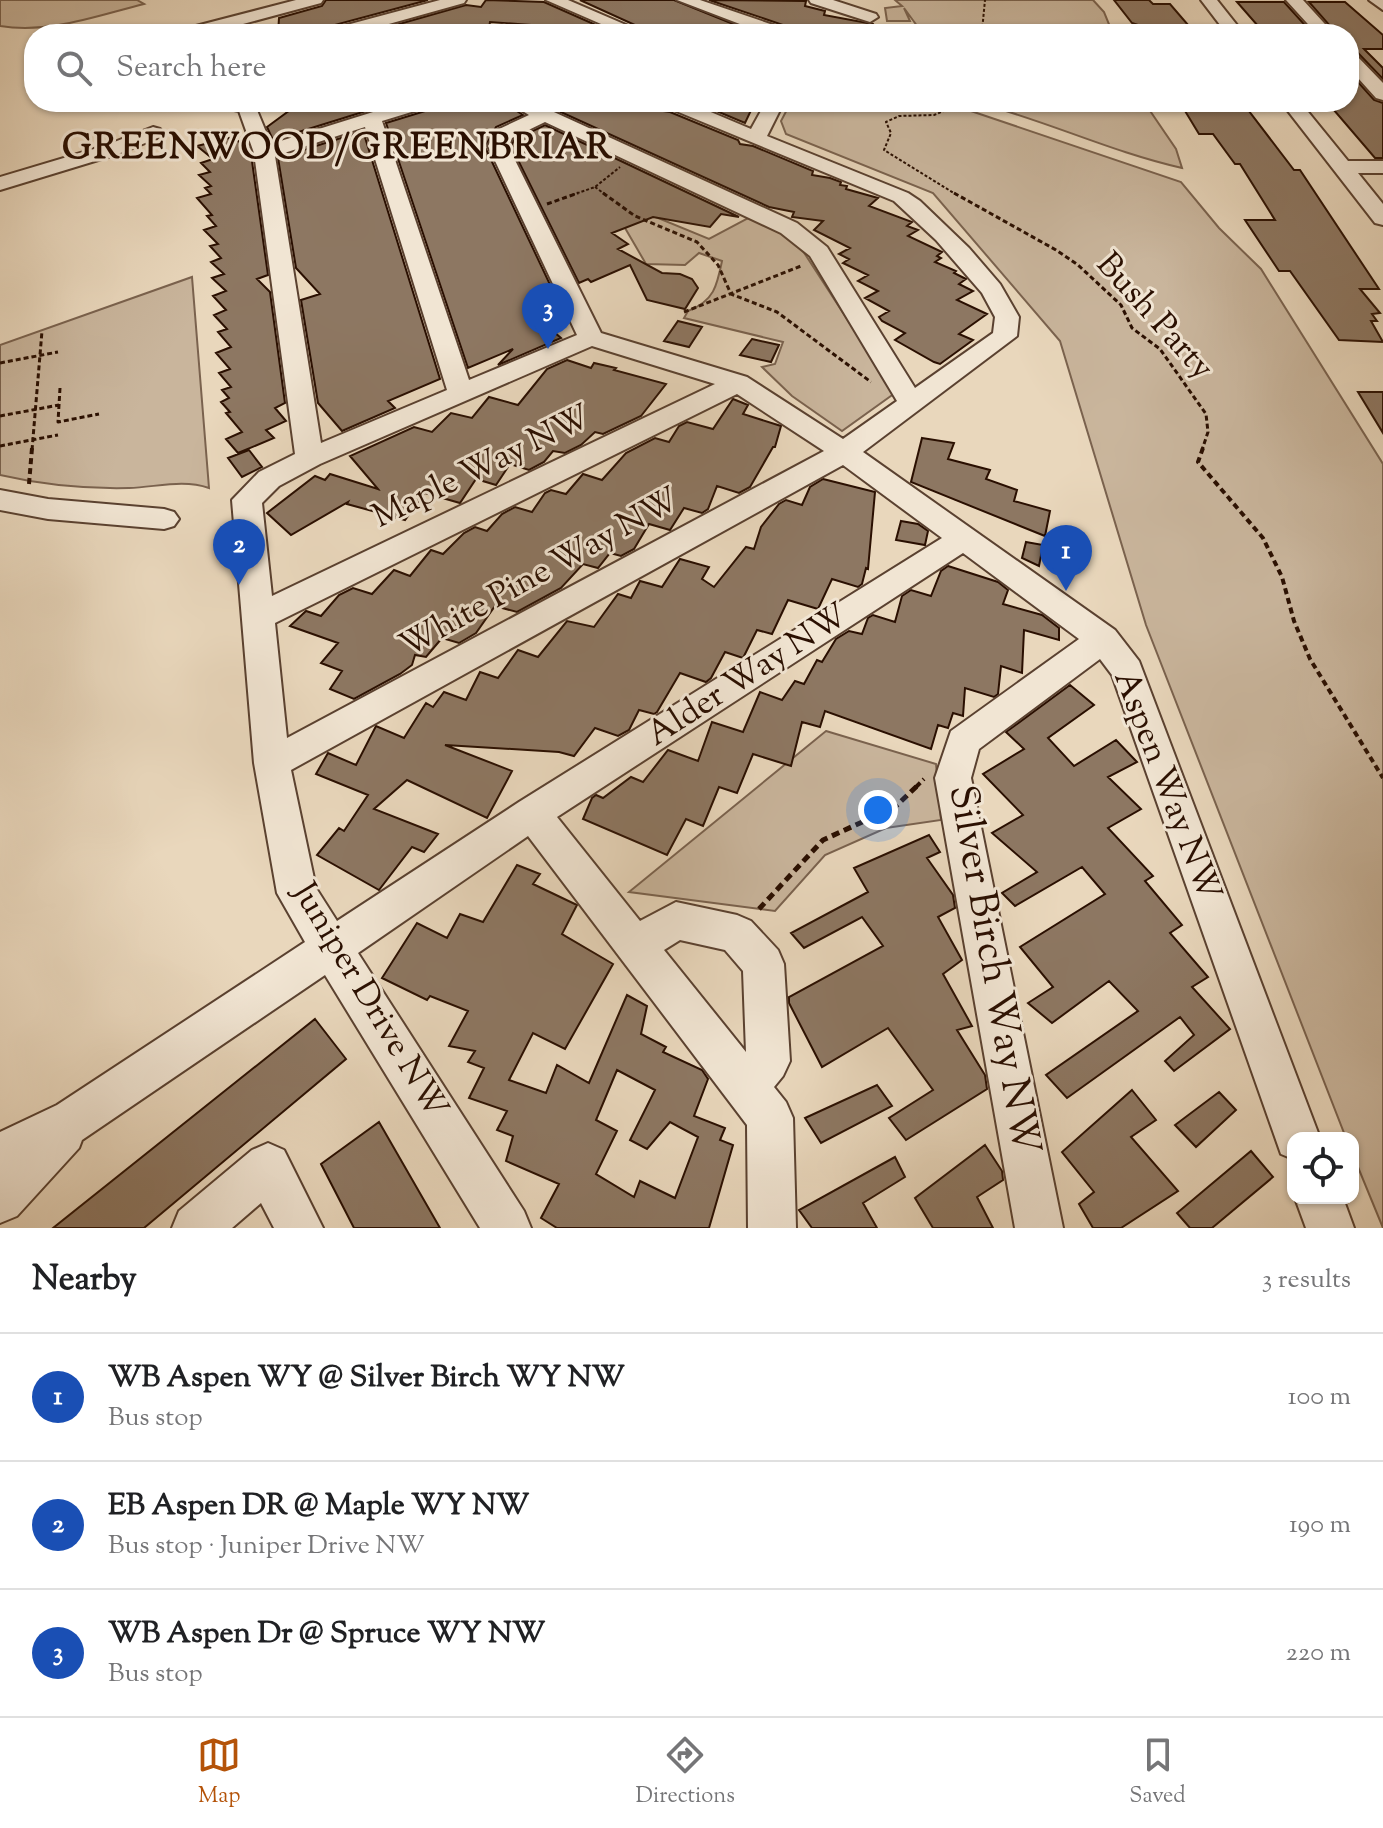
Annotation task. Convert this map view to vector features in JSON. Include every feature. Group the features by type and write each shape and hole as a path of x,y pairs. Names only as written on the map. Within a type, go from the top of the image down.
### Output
{"street":[{"path":"250,4 284,0"},
{"path":"226,24 315,0"},
{"path":"370,24 458,0"},
{"path":"554,0 614,24"},
{"path":"685,0 753,24"},
{"path":"817,0 868,17"},
{"path":"1209,0 1228,24"},
{"path":"1294,0 1317,24"},
{"path":"1377,0 1383,5"},
{"path":"1359,69 1383,94"},
{"path":"256,112 310,458 591,338 498,146 504,134 544,115"},
{"path":"264,153 393,112"},
{"path":"538,112 789,228 823,259 911,403"},
{"name":"White Pine Way NW","path":"272,763 844,452 1005,336 1007,317 995,293 921,210 901,197 695,112"},
{"path":"756,138 770,112"},
{"path":"1298,112 1383,218"},
{"path":"372,119 461,394"},
{"path":"0,174 107,142 153,133 111,150 0,184"},
{"path":"1342,167 1383,167"},
{"name":"Aspen Way NW","path":"591,338 738,383 844,452 1103,639 1127,670 1295,1132"},
{"name":"Maple Way NW","path":"258,617 738,383"},
{"name":"Juniper Drive NW","path":"310,458 269,479 247,500 272,763 297,893 507,1228"},
{"path":"0,500 48,509 164,519"},
{"name":"Alder Way NW","path":"73,1121 532,813 963,539"},
{"name":"Silver Birch Way NW","path":"1039,1228 953,778 963,741 1103,639"},
{"path":"532,813 770,1118 772,1228"},
{"path":"635,946 676,921 737,934 763,964 768,1061 745,1086"},
{"path":"0,1156 73,1121"},
{"path":"0,1199 73,1121"},
{"path":"196,1228 268,1166 299,1228"},
{"path":"1321,1204 1330,1228"}],"path":[{"path":"983,24 985,0"},
{"name":"Bush Party","path":"937,112 922,117 901,114 891,117 886,122 891,133 884,150 1078,265 1121,305 1132,328 1172,362 1206,414 1208,432 1198,462 1263,538 1282,577 1294,621 1310,659 1383,778"},
{"path":"529,210 595,187 634,155"},
{"path":"595,187 635,216 697,242 718,265 731,294 777,312 878,387"},
{"path":"684,312 823,259"},
{"path":"29,484 42,331"},
{"path":"0,363 58,352"},
{"path":"60,388 58,422 99,414"},
{"path":"0,416 59,405"},
{"path":"0,446 58,435"},
{"path":"759,909 823,840 895,807 929,775"}],"shaded area":[{"path":"0,0 137,0 144,4 63,24 24,24 24,28 0,26"},
{"path":"895,0 1093,0 1104,12 1109,24 916,24 904,8 910,21 887,21 885,8 902,6"},
{"path":"786,112 974,112 1181,182 1219,228 1261,269 1383,464 1383,1228 1359,1170 1359,1132 1344,1132 1146,625 1060,341 933,193 786,134 781,121"},
{"path":"1008,112 1151,112 1176,149 1182,168 1130,153"},
{"path":"607,197 709,239 750,217 788,234 803,251 895,393 842,431 792,396 762,367 775,364 783,342 684,318 688,311 704,302 713,292 722,261 699,253 685,265 646,264"},
{"path":"192,277 209,488 180,484 129,488 80,487 0,475 0,345"},
{"path":"826,731 936,764 941,820 886,828 825,855 775,911 629,892"}],"building":[{"path":"326,0 428,0 338,24 279,24 279,18 322,6"},
{"path":"486,0 544,2 594,24 399,24 466,5 481,7"},
{"path":"580,0 674,0 733,24 633,24"},
{"path":"709,0 806,1 805,6 825,11 824,15 873,24 780,24"},
{"path":"1114,0 1149,0 1153,4 1170,4 1187,24 1135,24"},
{"path":"1237,2 1284,2 1304,24 1256,24"},
{"path":"1309,2 1345,2 1383,35 1383,49 1364,49 1383,68 1383,79 1359,54 1359,24 1328,24"},
{"path":"1359,83 1374,100 1383,103 1383,158 1375,158 1336,112 1359,112"},
{"path":"287,112 363,112 273,140 267,127"},
{"path":"422,112 518,112 523,115 496,127 485,147 554,293 549,295 554,299 543,303 552,312 543,316 561,329 554,332 561,338 498,365 513,349 468,368 386,123"},
{"path":"561,112 670,112 738,140 740,144 753,146 813,171 812,175 830,178 847,186 846,189 878,198 869,206 912,222 907,226 918,230 908,236 942,252 937,256 941,258 935,262 966,279 959,284 973,291 957,300 987,314 959,334 973,340 940,364 895,340 905,333 882,321 879,317 889,311 865,298 878,291 858,281 868,275 843,263 849,259 839,254 850,248 814,230 823,221 792,217 794,212 769,207"},
{"path":"719,112 750,112 745,123"},
{"path":"1186,112 1250,112 1294,170 1300,170 1379,289 1360,289 1380,313 1372,314 1377,321 1371,321 1383,342 1339,340 1290,271 1279,271 1245,220 1275,220 1240,164 1235,164 1213,134 1199,134"},
{"path":"545,125 739,217 721,214 710,227 653,217 612,233 628,244 618,249 662,273 680,274 692,279 698,288 685,309 647,300 630,265 591,282 588,279 579,283 511,146 514,140"},
{"path":"363,131 440,379 388,401 395,408 342,431 318,403 301,300 320,294 296,268 278,158"},
{"path":"233,137 243,145 247,142 251,154 268,275 257,279 270,292 285,403 275,408 286,421 266,430 274,438 238,453 226,439 242,432 221,402 229,398 222,390 231,387 219,373 230,369 216,353 231,347 218,332 227,329 214,315 226,310 213,296 226,291 212,278 224,274 211,262 221,258 210,246 218,244 204,230 216,226 207,216 212,215 197,198 211,194 205,188 211,186 199,175 210,172 201,163 213,159 197,146"},
{"path":"678,321 702,327 689,347 664,341"},
{"path":"752,339 779,345 771,362 740,355"},
{"path":"567,360 591,368 594,363 616,368 614,370 666,384 641,416 603,434 595,432 581,445 565,453 553,451 544,462 529,470 510,464 496,485 476,479 460,503 425,493 405,520 348,502 291,535 267,513 315,476 325,480 330,474 378,489 350,456 414,427 432,432 451,413 472,418 489,397 518,405 547,369"},
{"path":"1358,392 1383,392 1383,433"},
{"path":"733,399 748,405 743,414 781,426 775,447 750,487 739,493 717,486 708,509 702,513 684,508 670,530 649,524 634,549 621,556 610,553 598,568 583,564 561,588 517,612 495,606 476,633 459,643 442,638 426,657 415,655 412,665 400,674 354,699 330,689 342,671 321,663 338,643 290,626 306,611 321,616 339,595 353,588 372,594 394,570 410,576 431,550 443,554 464,533 475,527 487,531 502,514 515,507 532,512 545,493 551,490 566,494 583,474 602,480 626,453 655,438 669,442 679,426 687,422 713,429"},
{"path":"922,438 954,443 948,459 990,470 986,479 1017,490 1014,501 1050,511 1045,536 911,482"},
{"path":"249,450 262,467 242,477 228,458"},
{"path":"823,479 875,492 868,569 858,587 832,579 818,609 788,600 772,634 757,630 743,658 725,652 706,682 680,673 657,712 639,710 629,730 618,736 595,728 574,756 559,752 445,745 512,771 487,818 407,780 374,809 438,834 424,852 412,847 379,890 317,855 339,828 344,831 368,795 316,774 328,753 356,765 376,726 404,738 426,703 433,707 444,692 466,700 480,672 498,678 518,650 538,657 567,621 594,627 618,594 631,598 640,581 662,587 680,559 709,567 702,579 714,587 746,547 754,549 761,527 779,504 786,500 802,505 810,487"},
{"path":"901,521 918,524 928,531 925,545 896,540"},
{"path":"1026,542 1043,545 1039,566 1022,558"},
{"path":"948,566 998,582 1008,590 1003,604 1042,615 1059,628 1059,640 1024,630 1022,673 1001,666 998,694 994,697 965,688 963,716 953,713 948,728 938,725 931,749 825,711 820,727 802,722 791,766 753,754 737,793 719,787 703,826 686,819 667,855 583,819 592,798 596,795 603,798 631,777 643,782 668,750 698,761 712,722 743,732 760,692 782,700 795,681 804,684 817,660 822,662 836,639 849,631 862,634 868,618 873,615 895,622 902,596 911,590 931,596 941,571"},
{"path":"1070,685 1094,705 1048,738 1074,766 1116,740 1137,762 1108,777 1141,809 1108,828 1153,876 1145,881 1182,925 1170,933 1208,977 1192,987 1230,1029 1174,1071 1165,1061 1194,1035 1180,1017 1067,1098 1046,1075 1138,1011 1109,981 1052,1023 1028,1003 1053,987 1020,947 1105,894 1082,867 1015,906 1002,893 1037,872 992,833 1023,815 983,774 1024,749 1006,732"},
{"path":"929,835 940,852 927,858 953,895 955,908 938,917 962,960 943,974 972,1026 957,1030 985,1075 987,1089 906,1140 889,1118 933,1090 888,1028 822,1067 789,1003 789,997 883,946 862,917 804,948 791,933 868,892 854,868"},
{"path":"517,865 540,874 533,884 577,905 562,934 613,964 565,1049 533,1033 509,1080 546,1093 557,1065 589,1083 627,995 647,1006 641,1034 666,1047 663,1052 702,1070 708,1079 694,1116 725,1128 720,1140 733,1145 709,1228 557,1228 541,1218 559,1184 506,1161 513,1136 497,1130 507,1111 469,1098 484,1068 468,1062 475,1051 449,1046 468,1011 430,996 427,1000 382,978 417,923 447,938 460,914 483,922","holes":["617,1070 655,1090 630,1140 647,1149 670,1122 698,1137 675,1198 640,1181 634,1197 596,1174 617,1131 596,1120"]},
{"path":"315,1019 346,1059 144,1228 53,1228"},
{"path":"877,1085 892,1106 821,1143 805,1118"},
{"path":"1132,1090 1156,1120 1131,1137 1178,1191 1121,1228 1093,1228 1079,1204 1094,1192 1062,1152"},
{"path":"1219,1092 1236,1110 1196,1147 1175,1125"},
{"path":"379,1122 440,1228 354,1228 321,1164"},
{"path":"985,1145 1002,1171 1003,1180 977,1197 993,1228 933,1228 915,1198"},
{"path":"1251,1151 1273,1177 1212,1228 1190,1228 1177,1213"},
{"path":"895,1157 905,1177 863,1203 877,1228 812,1228 799,1210"}],"place":[{"name":"WB Aspen Dr @ Spruce WY NW","path":"548,349"},
{"name":"EB Aspen DR @ Maple WY NW","path":"239,585"},
{"name":"WB Aspen WY @ Silver Birch WY NW","path":"1066,591"}],"district":[{"name":"GREENWOOD/GREENBRIAR","path":"338,149"}]}
